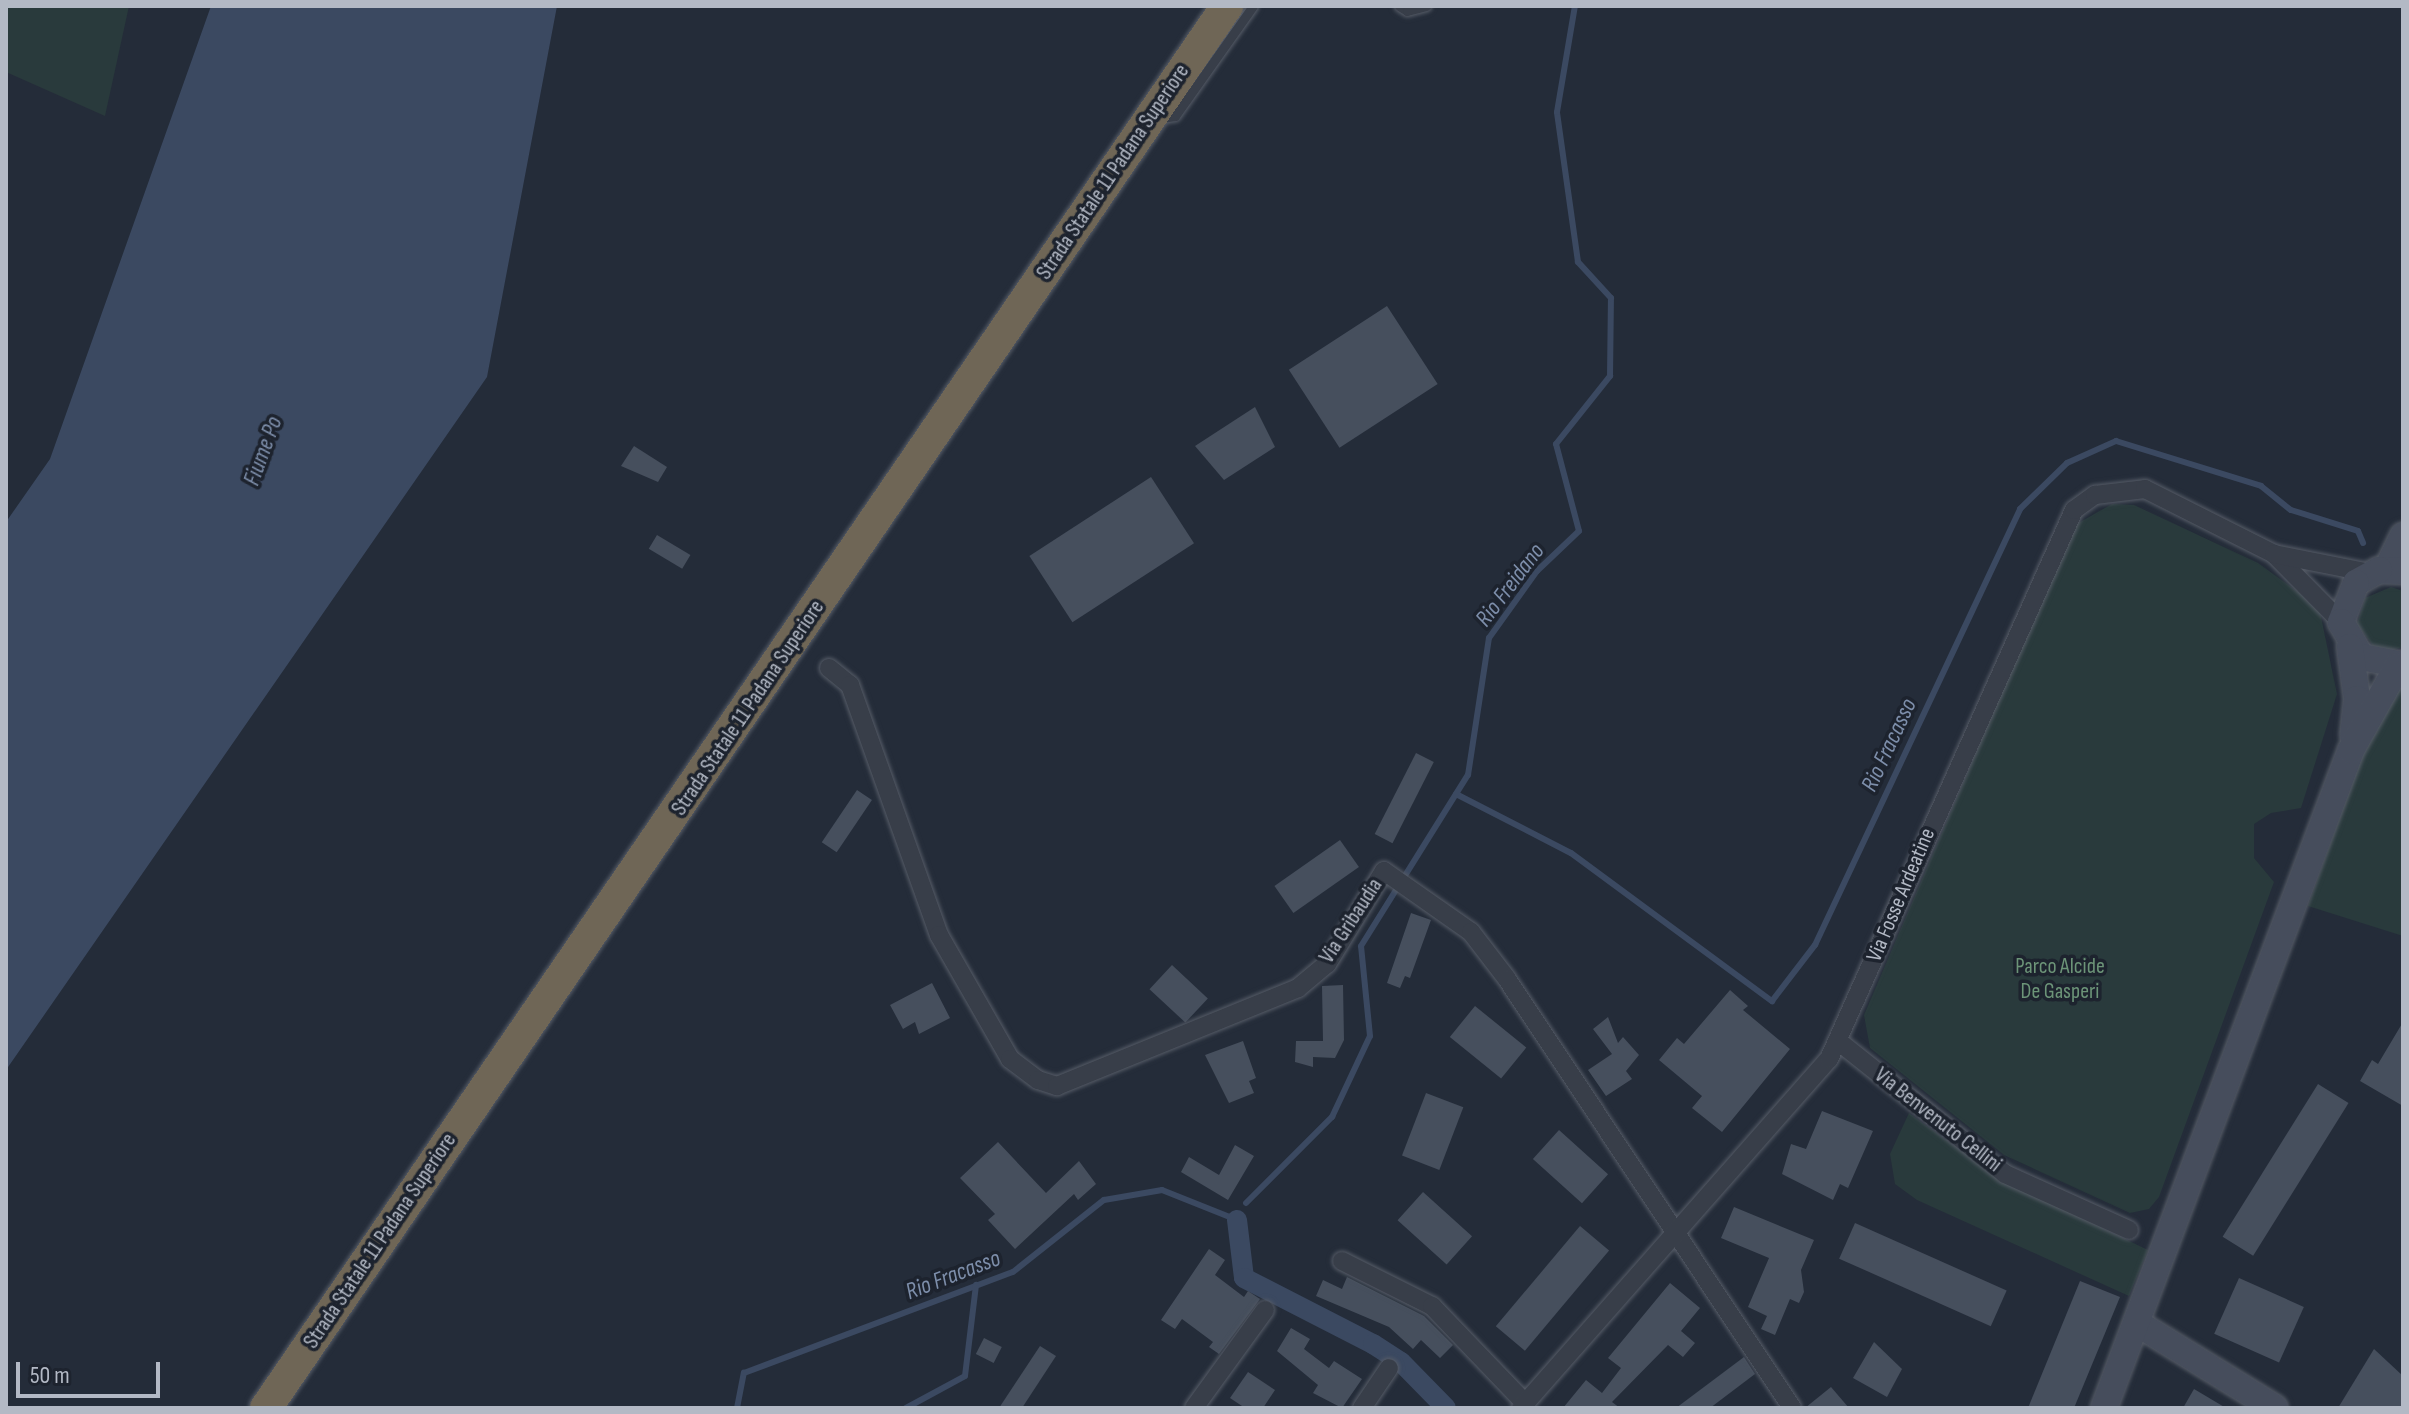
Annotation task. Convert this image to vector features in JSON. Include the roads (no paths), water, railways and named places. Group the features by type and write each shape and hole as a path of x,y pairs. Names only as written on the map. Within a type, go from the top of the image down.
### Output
{"highway":[{"name":"Strada Statale 11 Padana Superiore","path":"241,1408 1200,6"},
{"name":"Strada Statale 11 Padana Superiore","path":"266,1408 1227,6"}],"street":[{"name":"Via Fosse Ardeatine","path":"1523,1406 1675,1230 1804,1089 1838,1041 2074,510 2095,495 2145,489 2274,554 2387,571"},
{"path":"2351,750 2357,699 2346,635 2350,590 2387,571 2403,536"},
{"name":"Via Fosse Ardeatine","path":"2274,554 2346,635"},
{"path":"2104,1408 2140,1325 2351,750 2400,666 2371,663 2346,635"},
{"name":"Via Gribaudia","path":"829,668 850,685 939,935 1010,1059 1038,1080 1057,1086 1298,988 1327,964 1384,871 1471,932 1675,1230 1792,1408"},
{"name":"Via Benvenuto Cellini","path":"1838,1041 2005,1174 2129,1230"},
{"path":"1342,1261 1432,1306 1523,1406"},
{"path":"1194,1408 1265,1310"},
{"path":"2140,1325 2275,1408"},
{"path":"1362,1408 1389,1368"}],"lane":[{"path":"1149,119 1175,116 1253,6"},
{"path":"1399,6 1407,11 1426,6"}],"water":[{"name":"Fiume Po","path":"211,6 557,6 487,377 6,1070 6,522 50,459"}],"waterway":[{"name":"Rio Freidano","path":"1246,1203 1332,1117 1370,1036 1361,946 1468,775 1489,638 1537,571 1579,531 1556,444 1610,376 1611,298 1578,262 1557,112 1575,6"},
{"name":"Rio Fracasso","path":"1456,794 1571,853 1772,1001 1815,945 2020,509 2067,463 2116,441 2261,486 2291,510 2358,531 2363,543"},
{"name":"Rio Fracasso","path":"737,1408 744,1373 1013,1272 1104,1200 1162,1190 1237,1220"},
{"path":"1237,1220 1244,1278 1373,1344 1401,1362 1446,1408"},
{"path":"906,1408 965,1376 976,1285"}],"park label":[{"name":"Parco Alcide De Gasperi","path":"2060,978"}]}
